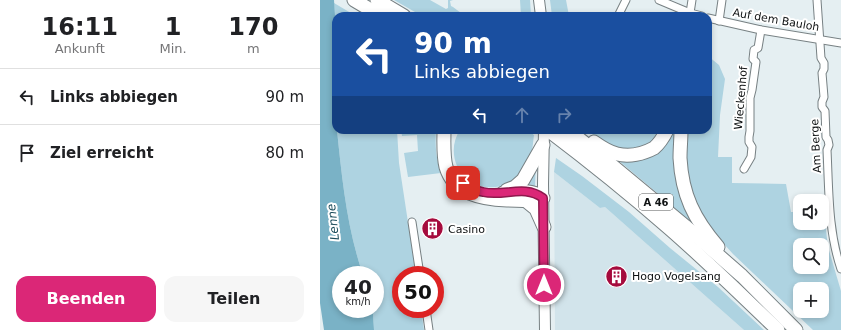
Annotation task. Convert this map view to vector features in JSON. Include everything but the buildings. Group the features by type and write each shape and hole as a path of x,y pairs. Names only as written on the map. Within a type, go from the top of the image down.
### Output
{"highway":[{"path":"354,0 378,11 388,12"},
{"path":"444,134 446,167 449,174 464,190 477,196 496,199 539,200 543,198"},
{"path":"452,134 448,149 450,164 463,183 476,190 484,192 498,193 524,191 535,193 543,198"},
{"name":"A 46","path":"553,134 669,228 778,330"},
{"name":"A 46","path":"573,134 638,187 742,276 796,330"},
{"path":"579,134 606,150 617,154 632,155 654,148 665,134"},
{"path":"681,134 680,157 686,197 695,216 708,235 742,276"},
{"path":"498,193 515,187 523,180 543,145"},
{"path":"525,200 536,209 544,227"}],"main road":[{"path":"539,0 540,12"},
{"path":"544,134 543,198 546,330"}],"street":[{"path":"620,12 626,0"},
{"path":"661,0 688,12"},
{"path":"690,12 692,0"},
{"path":"719,21 722,0"},
{"name":"Am Berge","path":"817,0 821,58 824,63 822,73 824,97 822,107 825,111 826,136 829,145 827,150 832,231 841,269"},
{"name":"Auf dem Bauloh","path":"712,19 761,30 841,43"},
{"name":"Wieckenhof","path":"744,169 752,157 752,147 749,142 750,98 756,62 753,59 754,50 758,48 761,30"},
{"path":"412,222 419,266"},
{"path":"427,318 429,330"}],"shaded area":[{"path":"394,0 430,0 446,9 448,8 448,0 453,0 450,1 451,6 460,12 415,12"},
{"path":"520,0 530,0 531,12 521,12"},
{"path":"550,0 566,0 568,12 552,12"},
{"path":"334,3 349,12 335,12"},
{"path":"712,59 719,65 725,79 720,115 718,157 732,157 732,183 786,184 791,212 793,212 793,230 826,230 827,238 793,238 793,274 829,274 829,250 841,291 841,330 813,330 800,318 829,318 829,282 793,282 793,311 733,254 714,233 694,201 687,170 686,134 712,134"},
{"path":"337,134 397,134 399,163 415,266 392,266 392,318 422,318 424,330 374,330 373,318 384,318 384,266 360,266 346,203"},
{"path":"402,134 436,134 436,152 441,173 408,177 404,153 418,151 417,135 402,136"},
{"path":"458,134 534,135 531,154 521,173 510,183 496,187 474,184 459,170 454,157 454,143"},
{"path":"592,134 659,134 651,143 630,150 612,146"},
{"path":"666,134 678,134 678,143 703,233 612,155 632,159"},
{"path":"556,158 629,212 718,287 764,330 744,330 605,207 600,208 554,172"},
{"path":"536,160 535,188 523,184"},
{"name":"Hogo Vogelsang","path":"554,172 600,208 605,207 744,330 555,330"}],"water":[{"name":"Lenne","path":"320,0 334,0 335,12 332,12 332,134 337,134 343,185 349,221 360,266 332,266 332,318 373,318 374,330 324,330 320,303"}],"place":[{"name":"Casino","path":"432,229"},
{"name":"Hogo Vogelsang","path":"617,276"}],"route":[{"path":"463,183 476,190 484,192 498,193 524,191 535,193 543,198 544,285"}]}
